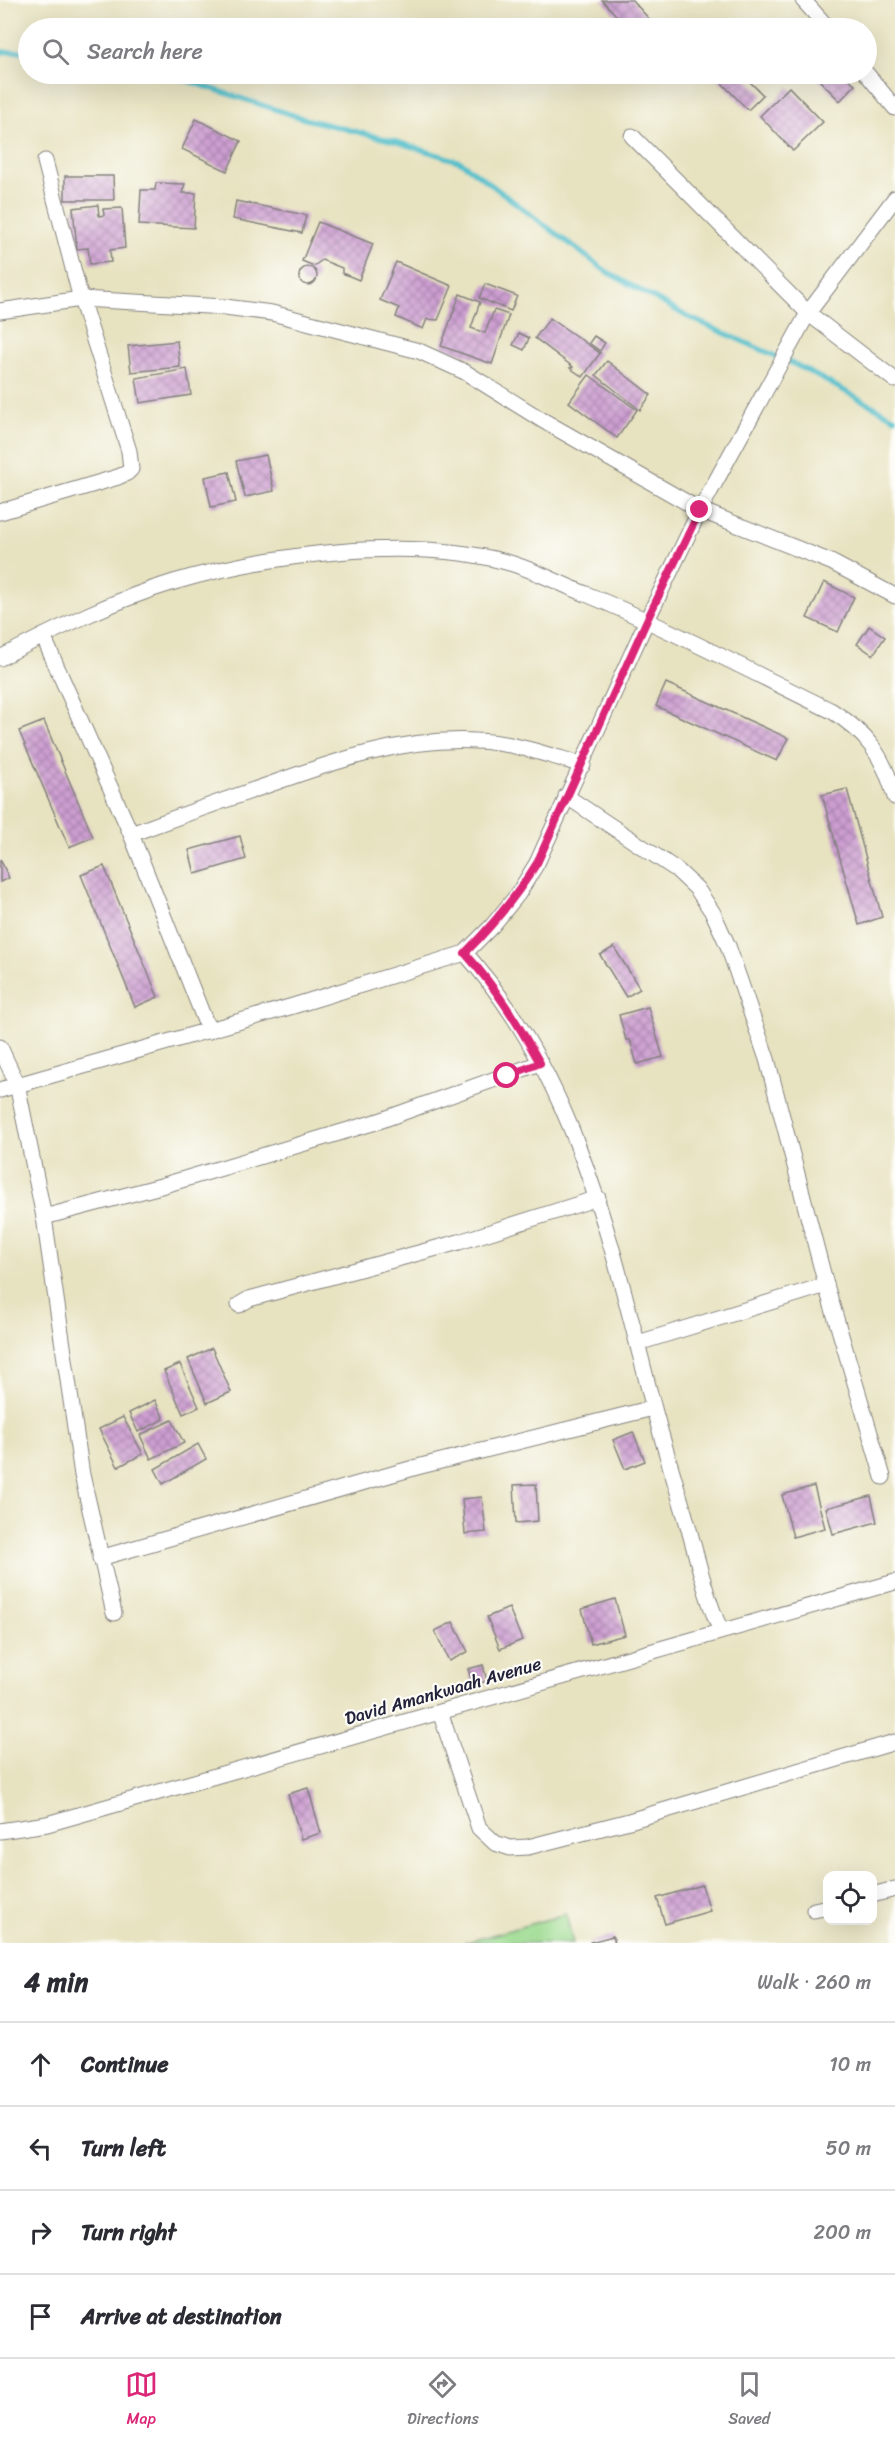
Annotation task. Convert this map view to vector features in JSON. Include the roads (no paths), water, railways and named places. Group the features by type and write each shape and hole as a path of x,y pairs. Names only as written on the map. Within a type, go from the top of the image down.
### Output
{"street":[{"path":"803,0 819,18"},
{"path":"876,84 895,108"},
{"path":"632,136 808,313 895,380"},
{"path":"0,512 118,477 131,469 129,451 81,299 45,161"},
{"path":"0,1090 209,1031 429,966 465,953 492,926 518,894 537,863 647,620 700,510 808,313 895,198"},
{"path":"0,311 81,299 166,303 272,313 419,351 465,372 542,420 700,510 831,562 895,596"},
{"path":"0,658 43,636 173,582 233,567 328,553 411,549 467,553 509,562 647,620 832,711 855,725 871,744 888,771 895,797"},
{"path":"43,636 131,834 209,1031"},
{"path":"131,834 303,772 351,757 400,746 441,741 477,741 521,747 583,765"},
{"path":"566,796 676,870 697,889 713,913 728,946 767,1059 826,1286 883,1477"},
{"path":"465,953 488,979 512,1013 540,1063 566,1114 598,1198 638,1343 653,1408 721,1631"},
{"path":"0,1047 17,1084 44,1217 82,1475 114,1613"},
{"path":"44,1217 151,1189 379,1121 540,1063"},
{"path":"239,1305 249,1299 459,1242 598,1198"},
{"path":"638,1343 826,1286"},
{"path":"100,1557 417,1467 653,1408"},
{"name":"David Amankwaah Avenue","path":"0,1832 48,1824 895,1582"},
{"path":"440,1712 479,1828 495,1843 510,1848 528,1847 629,1821 895,1742"},
{"path":"877,1894 895,1889"}],"waterway":[{"path":"0,52 18,51"},
{"path":"198,84 305,119 394,141 461,162 607,272 688,317 798,366 895,418"}]}
